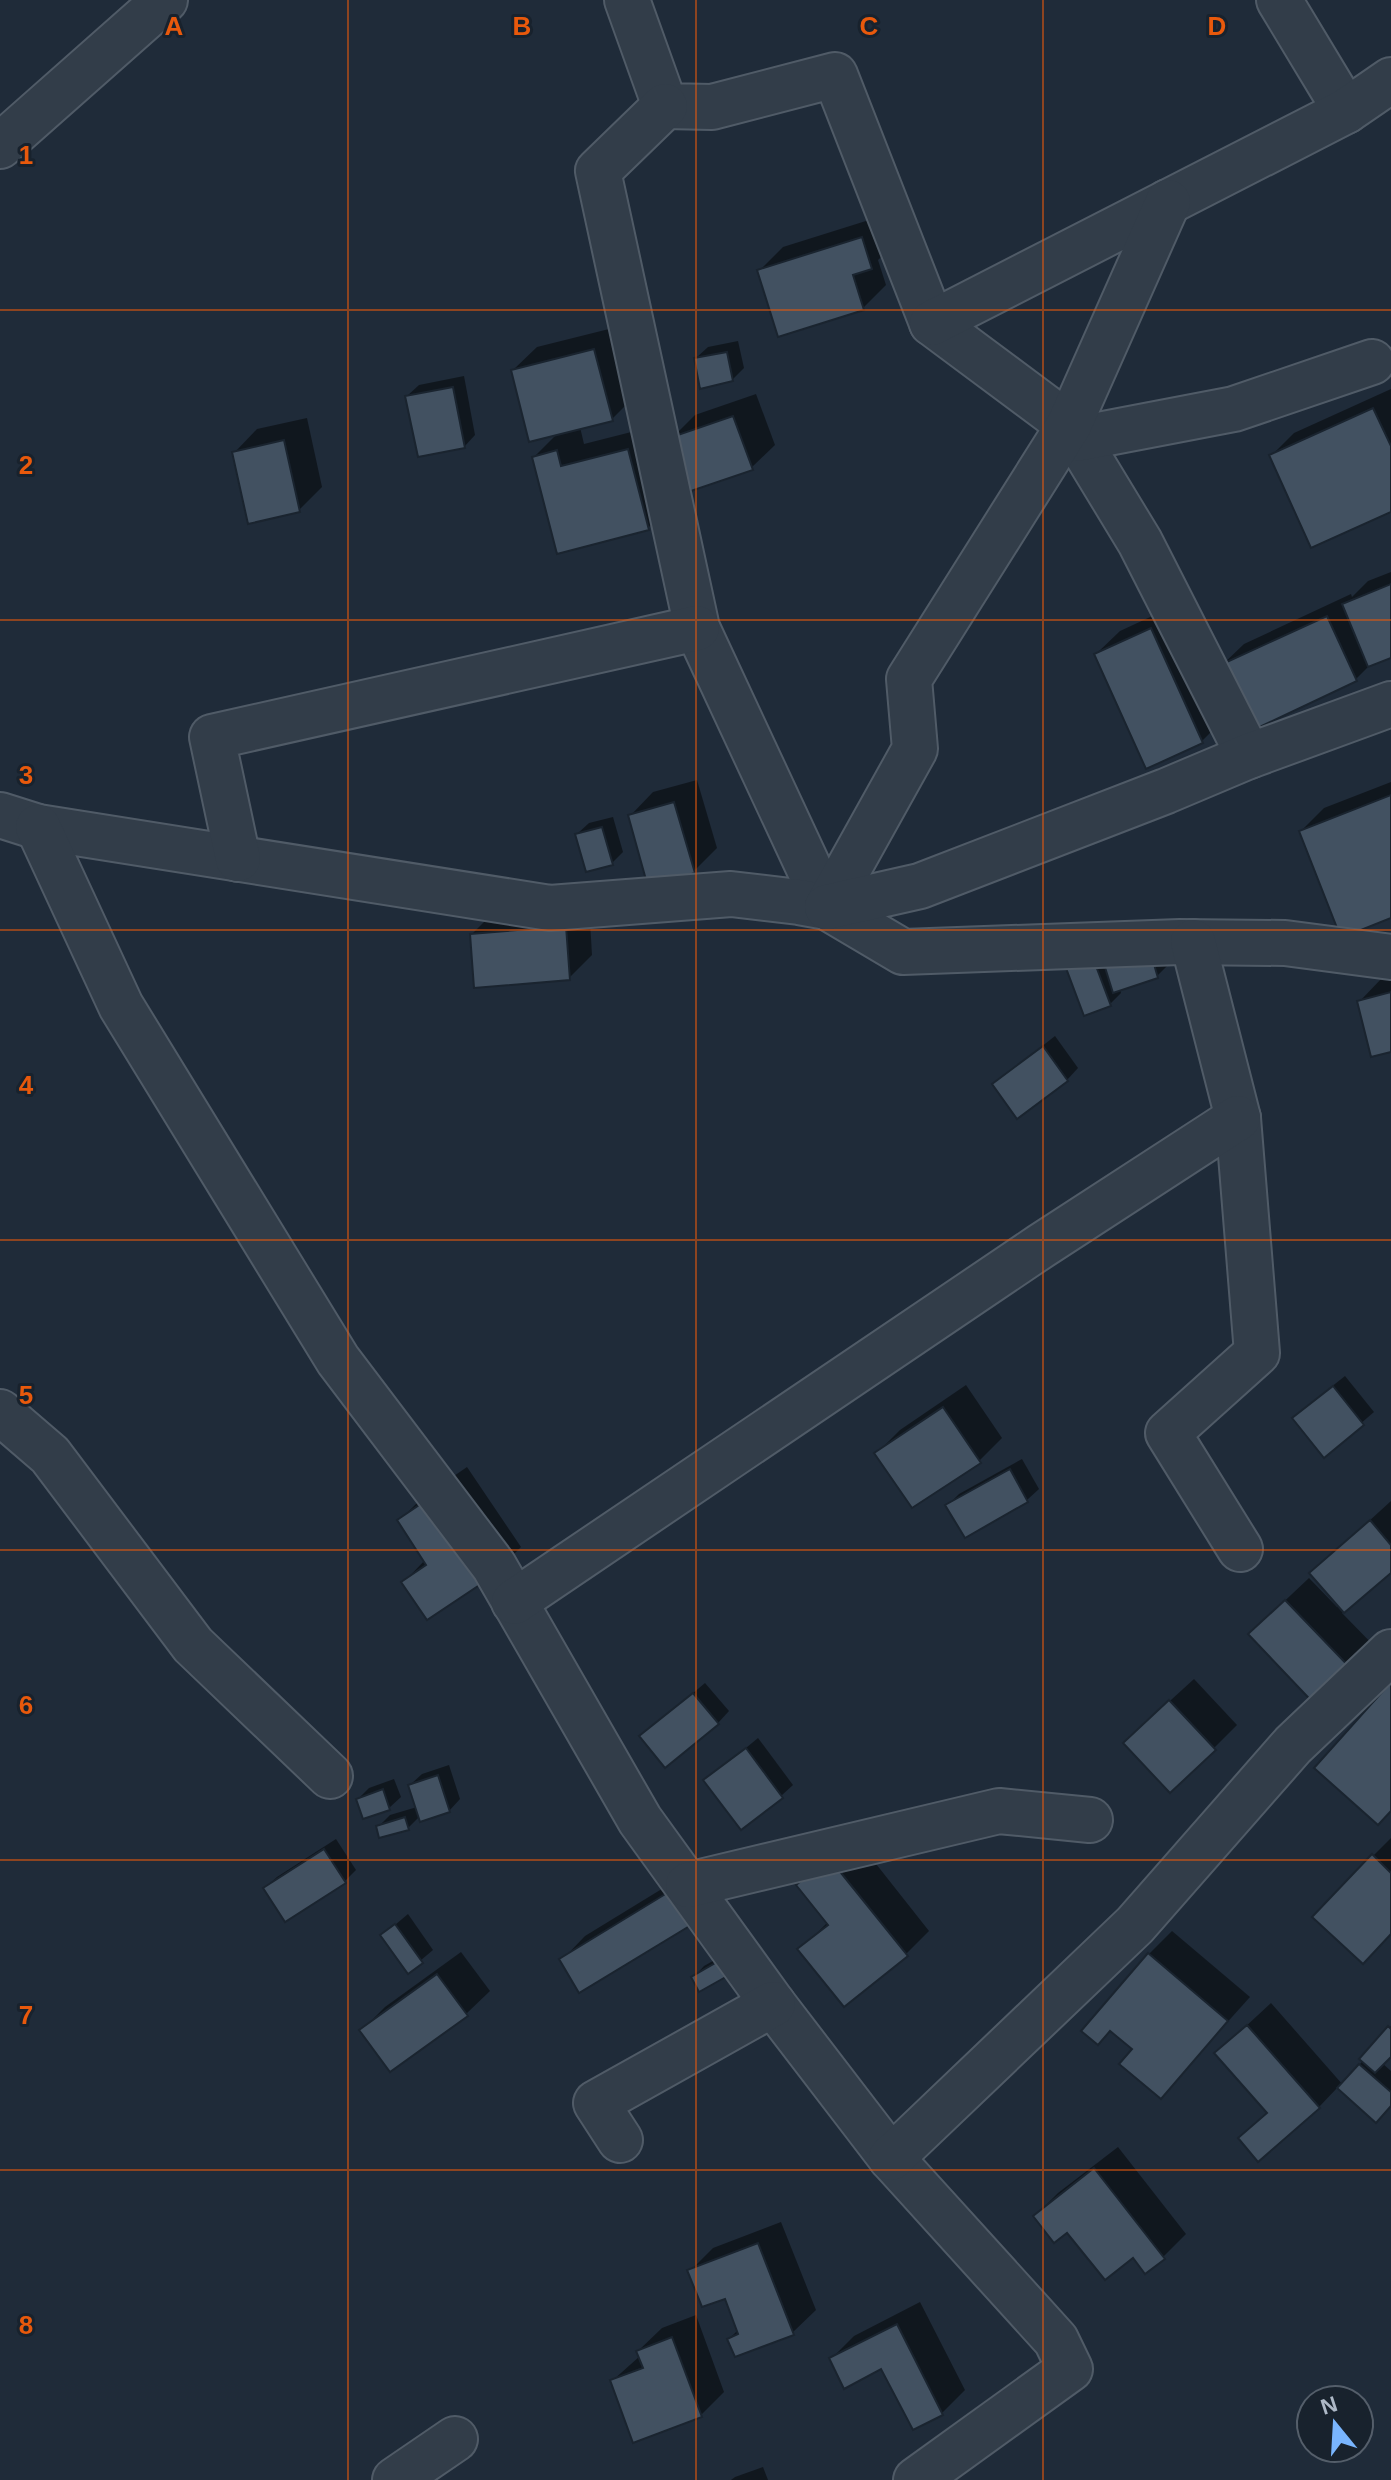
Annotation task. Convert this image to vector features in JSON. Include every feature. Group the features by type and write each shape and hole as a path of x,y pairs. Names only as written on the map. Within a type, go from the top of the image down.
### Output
{"street":[{"path":"0,146 165,0"},
{"path":"627,0 665,106"},
{"path":"1279,0 1346,111"},
{"path":"1249,756 1140,542 1073,432 932,323 835,75 712,107 665,106 598,171 697,628 827,907 903,952 1193,942 1285,943 1391,957"},
{"path":"932,323 1346,111 1391,80"},
{"path":"827,907 915,749 909,679 1073,432 1168,202"},
{"path":"1073,432 1234,409 1372,362"},
{"path":"238,859 212,737 697,628"},
{"path":"19,821 550,908 731,894 827,907 920,886 1249,756 1391,704"},
{"path":"19,821 121,1006 304,1306 338,1360 494,1566 640,1820 773,2004 891,2158 1056,2340 1070,2369 916,2480"},
{"path":"1193,942 1238,1118 1257,1353 1168,1433 1240,1549"},
{"path":"514,1602 1041,1246 1238,1118"},
{"path":"0,1412 50,1455 193,1645 330,1776"},
{"path":"891,2158 1135,1925 1293,1745 1391,1652"},
{"path":"688,1885 999,1811 1090,1820"},
{"path":"620,2140 596,2103 773,2004"},
{"path":"395,2480 455,2439"}],"building":[{"path":"862,237 872,269 853,275 864,310 778,337 757,270"},
{"path":"594,349 613,421 529,442 511,370"},
{"path":"727,352 733,381 700,389 694,358"},
{"path":"453,387 465,448 418,457 405,396"},
{"path":"1373,408 1391,446 1391,512 1311,548 1269,455"},
{"path":"733,416 753,470 688,492 669,438"},
{"path":"284,440 300,512 248,524 232,452"},
{"path":"628,449 649,530 557,554 532,457 557,450 561,466"},
{"path":"1391,584 1391,658 1368,667 1342,604"},
{"path":"1327,616 1357,681 1249,732 1218,666"},
{"path":"1151,628 1203,743 1146,769 1094,654"},
{"path":"1391,795 1391,918 1341,938 1299,831"},
{"path":"674,802 695,873 648,887 628,815"},
{"path":"602,827 613,865 586,872 575,834"},
{"path":"566,926 570,980 474,988 470,934"},
{"path":"1149,947 1158,978 1113,993 1103,961"},
{"path":"1093,958 1111,1006 1084,1016 1066,968"},
{"path":"1391,992 1391,1052 1371,1057 1357,1001"},
{"path":"1043,1046 1068,1081 1017,1119 992,1084"},
{"path":"1333,1386 1364,1425 1324,1458 1292,1418"},
{"path":"943,1407 981,1463 912,1508 874,1453"},
{"path":"1010,1469 1028,1502 965,1538 945,1505"},
{"path":"443,1489 499,1572 427,1620 401,1582 426,1565 397,1520"},
{"path":"1370,1520 1391,1545 1391,1573 1344,1613 1309,1573"},
{"path":"1285,1600 1360,1678 1323,1713 1248,1634"},
{"path":"1391,1682 1391,1811 1378,1825 1314,1768"},
{"path":"693,1693 719,1724 665,1768 639,1736"},
{"path":"1169,1700 1216,1750 1170,1793 1123,1743"},
{"path":"746,1748 783,1798 741,1830 703,1780"},
{"path":"438,1775 450,1812 420,1822 408,1785"},
{"path":"383,1789 390,1810 363,1819 356,1799"},
{"path":"405,1817 409,1830 379,1838 376,1826"},
{"path":"324,1849 346,1883 285,1922 263,1888"},
{"path":"1372,1854 1391,1873 1391,1934 1363,1964 1312,1917"},
{"path":"829,1858 908,1956 844,2007 797,1949 828,1925 796,1885"},
{"path":"690,1879 711,1913 579,1993 559,1959"},
{"path":"395,1924 423,1963 408,1974 380,1935"},
{"path":"738,1950 747,1965 699,1992 691,1977"},
{"path":"1148,1953 1228,2021 1161,2099 1119,2064 1132,2049 1110,2031 1098,2045 1081,2031"},
{"path":"437,1974 468,2016 390,2072 359,2030"},
{"path":"1247,2025 1320,2108 1258,2162 1238,2138 1267,2113 1214,2053"},
{"path":"1388,2026 1391,2029 1391,2057 1375,2073 1359,2059"},
{"path":"1359,2064 1391,2092 1391,2106 1376,2123 1337,2088"},
{"path":"1094,2168 1165,2259 1145,2274 1133,2258 1105,2280 1067,2233 1054,2243 1033,2216"},
{"path":"758,2243 794,2335 735,2357 727,2339 738,2334 725,2299 702,2307 687,2270"},
{"path":"897,2324 943,2415 913,2430 881,2369 844,2389 829,2358"},
{"path":"672,2337 702,2417 633,2443 610,2380 643,2368 636,2351"}]}
